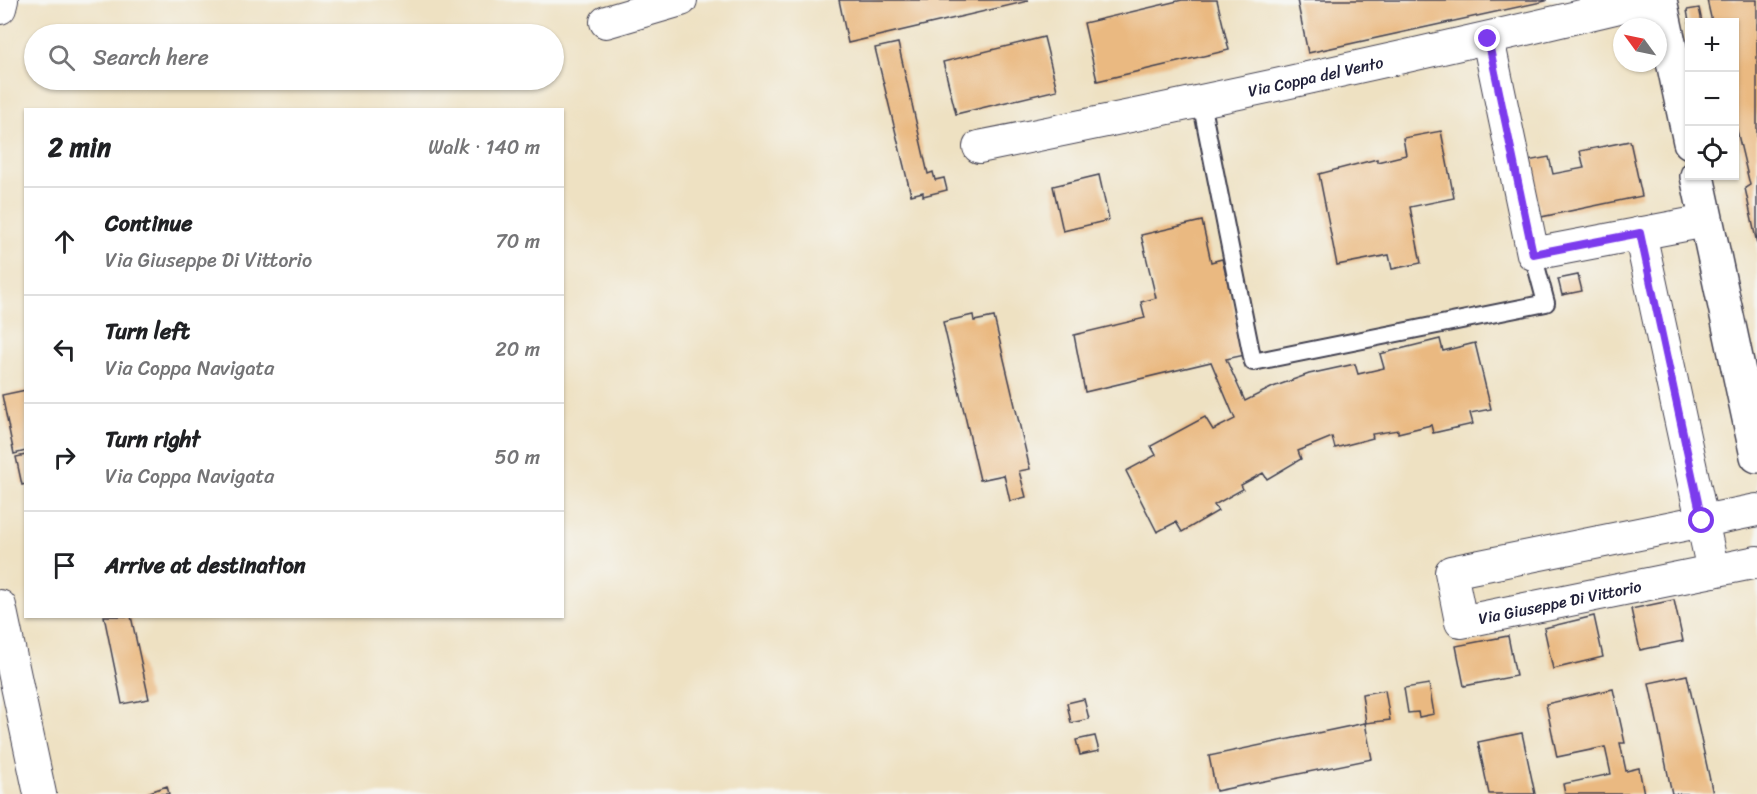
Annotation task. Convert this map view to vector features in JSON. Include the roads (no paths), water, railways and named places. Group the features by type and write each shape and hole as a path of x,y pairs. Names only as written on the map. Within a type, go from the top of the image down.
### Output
{"main road":[{"path":"1660,0 1686,126"},
{"path":"1697,180 1757,456"}],"street":[{"path":"0,8 3,0"},
{"path":"606,22 681,0"},
{"name":"Via Coppa del Vento","path":"979,147 1201,102 1488,39 1649,0"},
{"path":"1488,39 1533,254 1706,221"},
{"path":"1640,233 1713,571"},
{"name":"Via Giuseppe Di Vittorio","path":"1757,510 1451,572 1461,622 1757,562"},
{"path":"0,606 40,794"}],"lane":[{"path":"1201,102 1253,362 1546,303 1533,254"}]}
